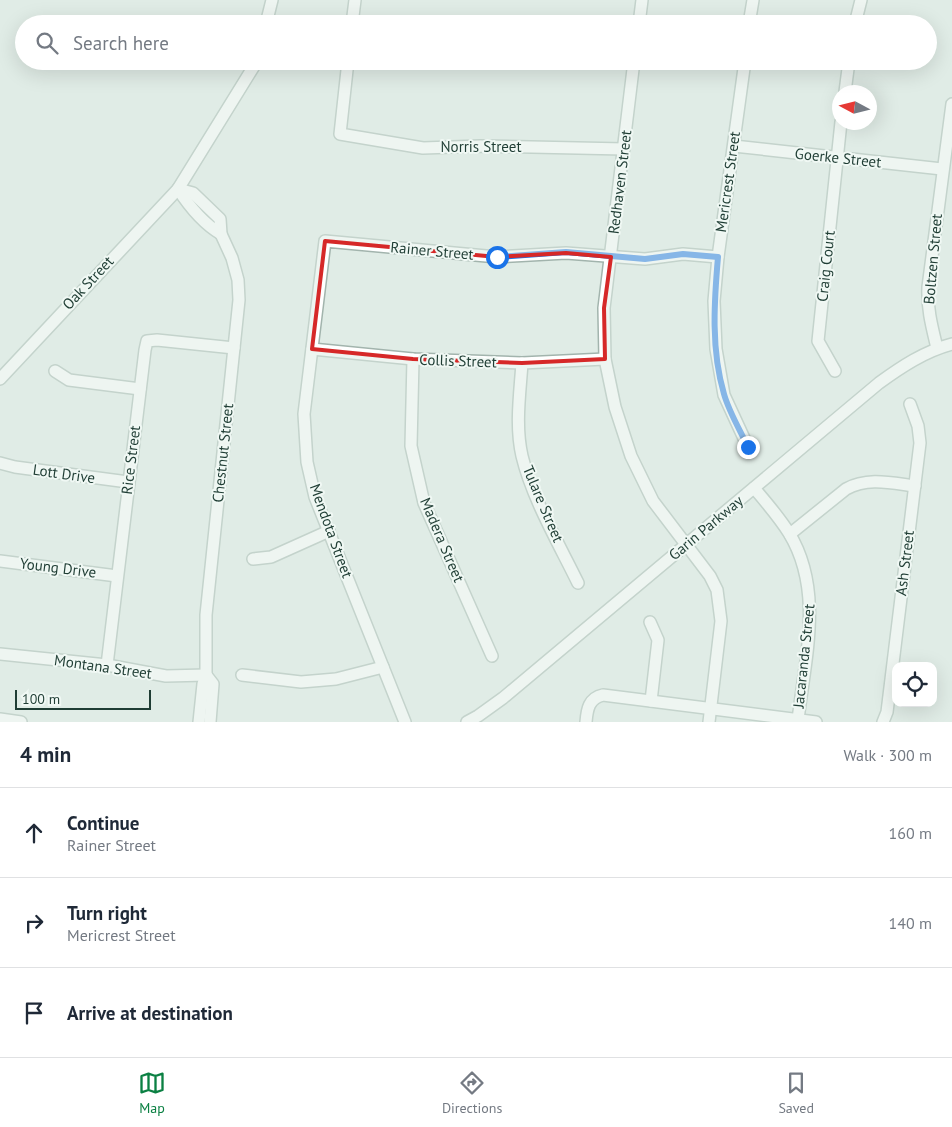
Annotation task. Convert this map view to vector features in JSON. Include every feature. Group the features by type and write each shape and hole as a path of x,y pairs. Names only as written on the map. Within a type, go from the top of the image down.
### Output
{"street":[{"path":"268,15 272,0"},
{"path":"353,15 355,0"},
{"path":"640,15 642,0"},
{"path":"750,15 753,0"},
{"path":"857,15 861,0"},
{"path":"178,189 252,70"},
{"name":"Norris Street","path":"347,70 340,134 423,148 480,146 624,149"},
{"name":"Redhaven Street","path":"633,70 604,308 605,359 615,407 631,456 653,501 710,576 717,590 721,621 709,722"},
{"name":"Mericrest Street","path":"744,70 718,257 714,301 716,349 724,395 748,447"},
{"path":"846,85 848,70"},
{"name":"Boltzen Street","path":"937,348 930,322 928,287 952,104"},
{"name":"Craig Court","path":"835,371 818,341 840,130"},
{"name":"Goerke Street","path":"734,146 942,170"},
{"name":"Chestnut Street","path":"178,189 187,202 212,228 221,234 232,258 238,280 239,300 206,614 206,675 203,684 199,722"},
{"name":"Oak Street","path":"0,379 178,189"},
{"name":"Rainer Street","path":"325,241 497,257 566,252 645,259 683,254 718,257"},
{"name":"Mendota Street","path":"325,241 304,414 307,462 315,497 405,722"},
{"name":"Rice Street","path":"107,666 128,482 147,341 157,340 234,348"},
{"name":"Garin Parkway","path":"467,722 503,698 879,383 902,367 937,348 952,344"},
{"name":"Collis Street","path":"312,349 413,359 522,363 605,359"},
{"name":"Madera Street","path":"413,359 411,446 424,503 492,656"},
{"name":"Tulare Street","path":"522,363 519,418 522,455 535,493 578,583"},
{"path":"55,371 69,380 140,389"},
{"name":"Ash Street","path":"883,722 887,712 920,443 918,426 910,404"},
{"name":"Lott Drive","path":"0,463 15,467 128,482"},
{"path":"790,534 846,489 856,484 868,482 915,486"},
{"name":"Jacaranda Street","path":"754,488 790,534 803,563 808,580 810,601 809,624 798,720"},
{"path":"253,558 271,557 329,531"},
{"name":"Young Drive","path":"0,561 117,576"},
{"path":"650,622 658,640 651,701"},
{"name":"Montana Street","path":"0,654 107,666 166,676 206,675"},
{"path":"242,675 301,682 336,678 383,667"},
{"name":"Chestnut Street","path":"206,675 213,684 210,722"},
{"path":"586,722 587,708 593,699 603,695 816,722"},
{"path":"0,719 21,722"}],"highlighted area":[{"path":"325,241 497,257 566,253 611,257 604,308 605,359 522,363 413,359 312,349"}],"route":[{"path":"497,257 566,252 645,259 683,254 718,257 714,301 716,349 724,395 748,447"}]}
